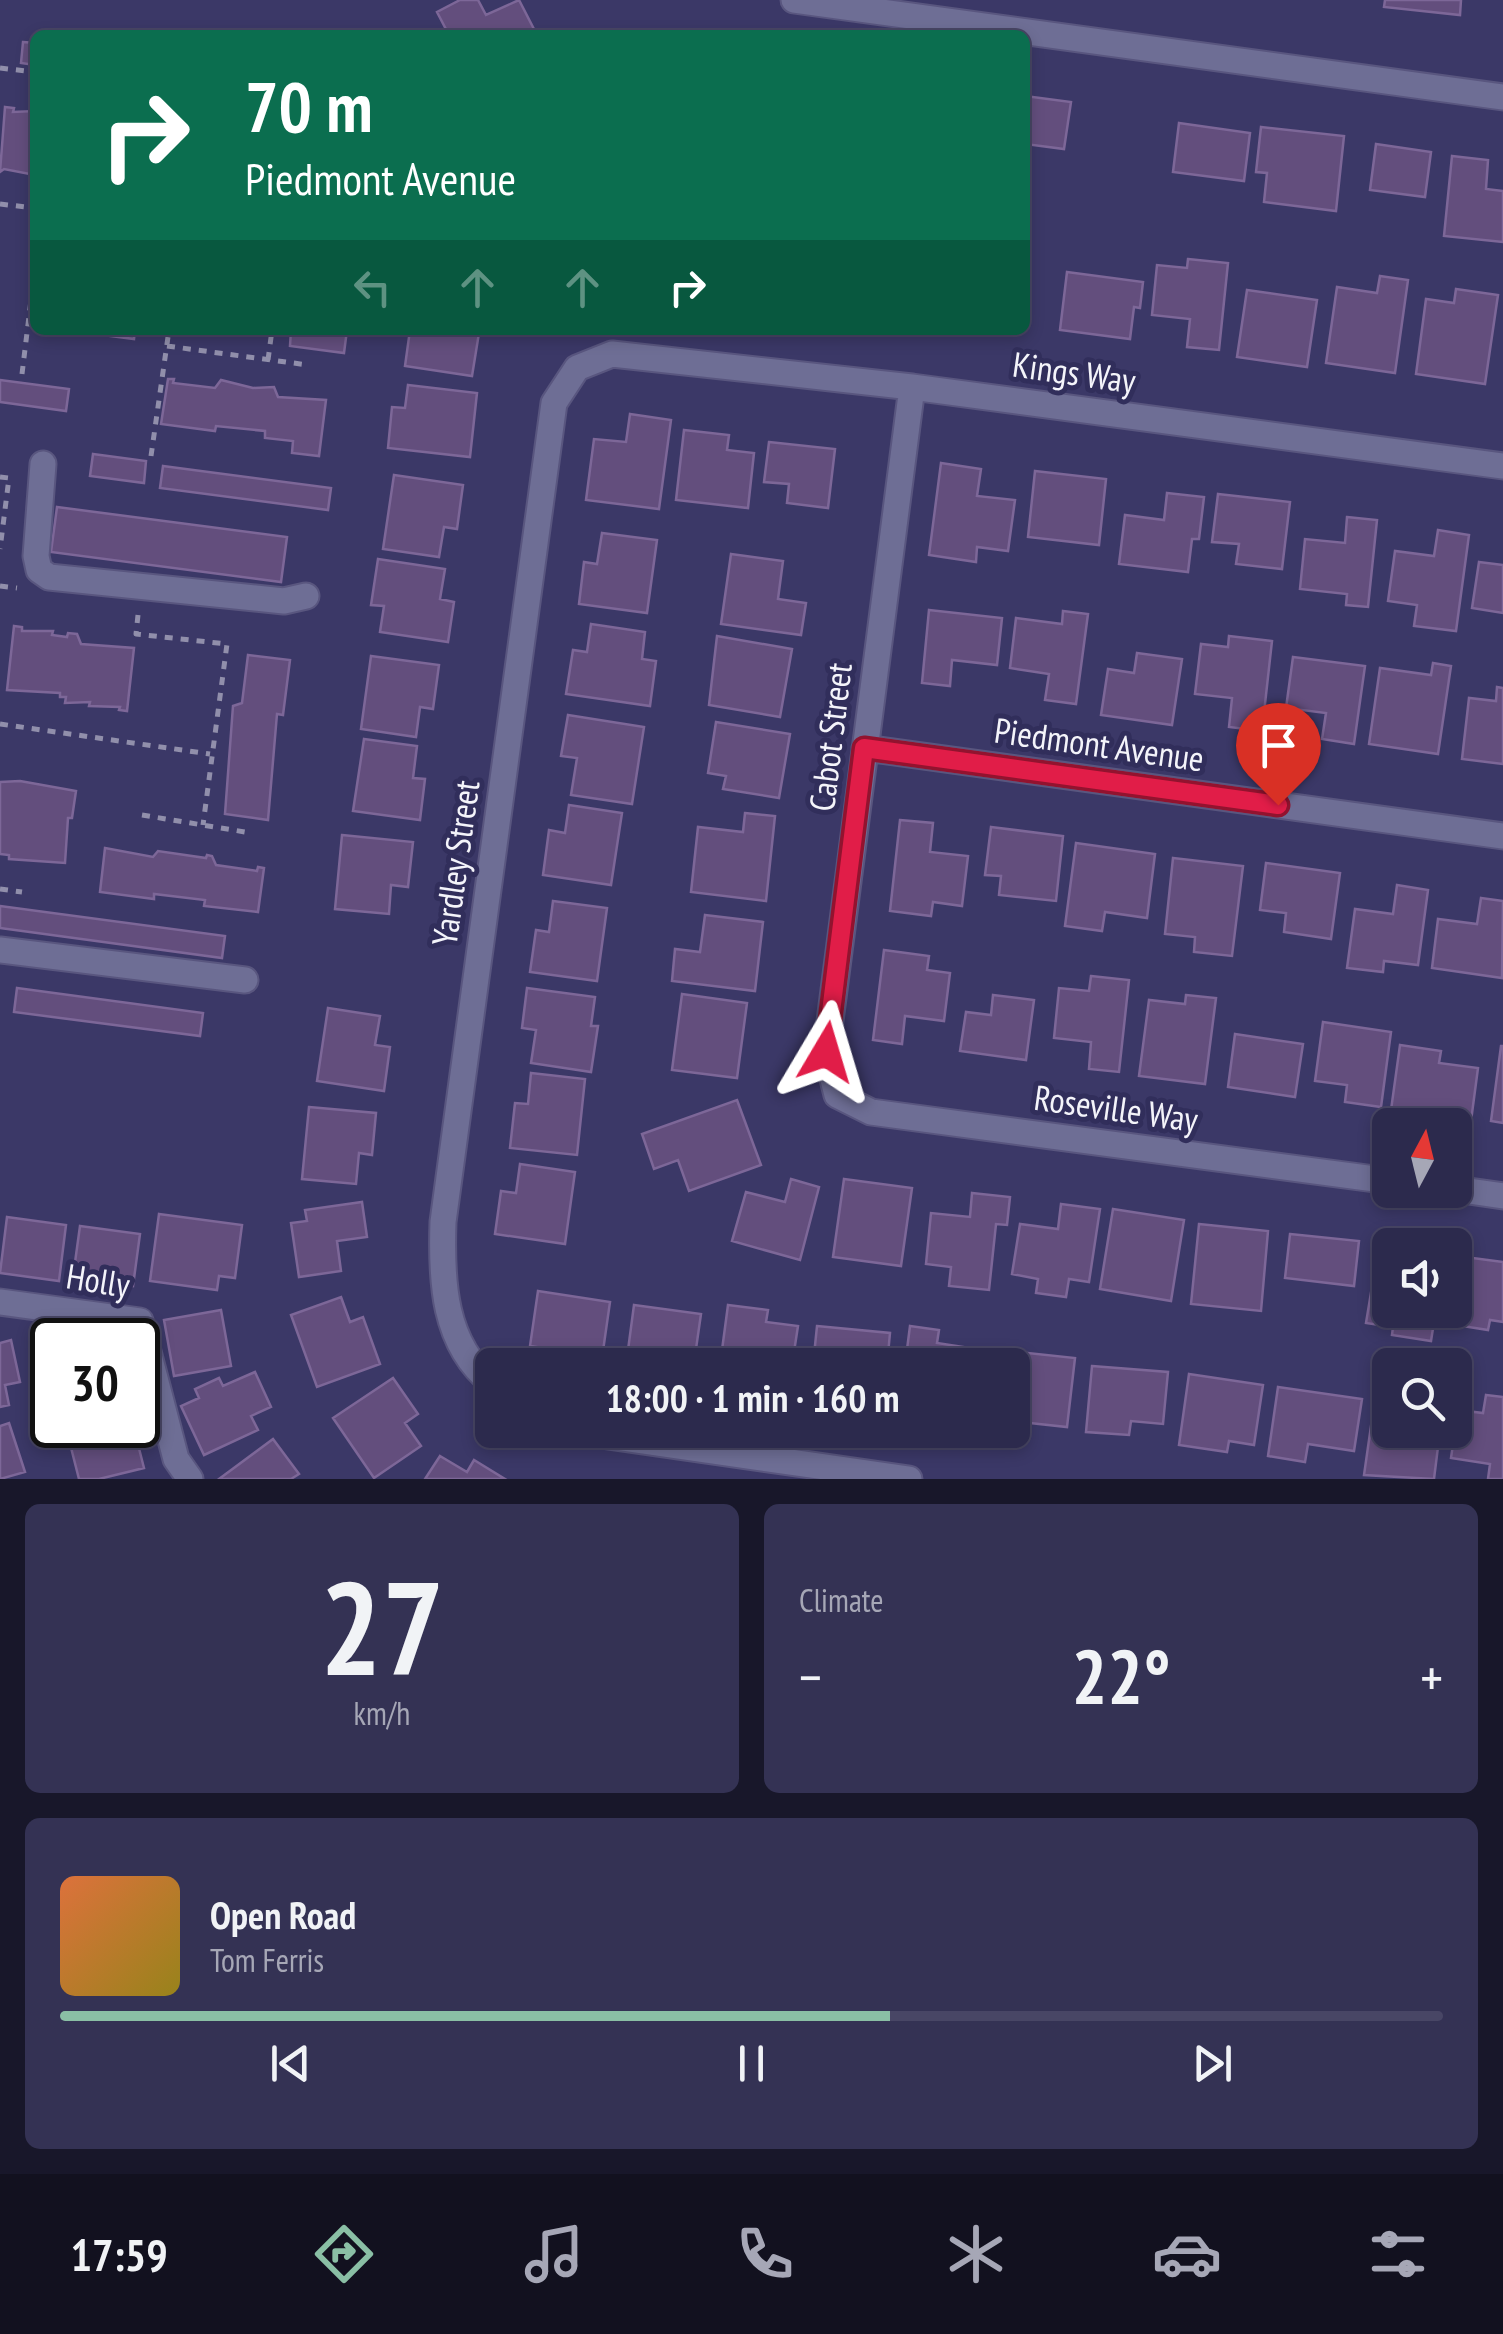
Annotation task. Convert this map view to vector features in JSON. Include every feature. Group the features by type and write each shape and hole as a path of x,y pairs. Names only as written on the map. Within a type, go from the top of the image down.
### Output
{"street":[{"path":"794,0 1013,30"},
{"path":"1030,32 1503,97"},
{"name":"Kings Way","path":"577,368 612,354 912,387 1503,466"},
{"name":"Yardley Street","path":"475,1363 453,1327 441,1280 443,1222 554,403 577,368"},
{"name":"Cabot Street","path":"836,1095 826,1052 912,387"},
{"path":"43,464 36,556 39,570 48,577 284,601 306,596"},
{"name":"Piedmont Avenue","path":"864,748 1503,836"},
{"path":"0,950 244,980"},
{"name":"Roseville Way","path":"836,1095 870,1112 1372,1179"},
{"path":"1472,1192 1503,1196"},
{"name":"Holly","path":"0,1302 140,1321 176,1458 190,1479"},
{"path":"692,1448 910,1479"}],"path":[{"path":"0,68 30,71"},
{"path":"0,204 30,207"},
{"path":"22,374 30,308"},
{"path":"152,456 168,335"},
{"path":"268,360 271,335"},
{"path":"167,346 308,366"},
{"path":"0,476 9,478 0,549"},
{"path":"0,586 35,590"},
{"path":"140,603 136,634 227,644 202,825"},
{"path":"0,724 211,754"},
{"path":"142,815 251,833"},
{"path":"0,889 22,892"}],"building":[{"path":"460,0 478,0 486,15 519,0 534,30 446,30 437,12"},
{"path":"1385,0 1461,0 1460,15 1384,7"},
{"path":"23,42 30,43 30,64 21,63"},
{"path":"1030,97 1071,102 1064,149 1030,145"},
{"path":"5,107 14,108 13,112 30,111 30,174 4,169 0,172"},
{"path":"1179,123 1250,133 1244,181 1173,172"},
{"path":"1261,127 1344,136 1336,211 1264,202 1267,173 1256,172"},
{"path":"1376,144 1431,152 1425,197 1370,190"},
{"path":"1452,156 1488,160 1486,189 1503,191 1503,242 1444,236"},
{"path":"1188,259 1228,263 1219,350 1187,347 1190,319 1152,315 1157,265 1187,268"},
{"path":"1067,272 1143,282 1140,308 1134,307 1130,339 1060,330"},
{"path":"1380,276 1408,280 1395,373 1326,363 1337,287 1377,293"},
{"path":"1456,289 1498,295 1485,384 1416,374 1426,299 1454,303"},
{"path":"1247,290 1317,300 1307,367 1237,357"},
{"path":"291,335 346,335 344,353 290,346"},
{"path":"409,335 479,335 472,376 405,366"},
{"path":"168,379 215,388 221,380 253,388 274,387 278,397 326,400 319,456 292,453 293,441 265,438 265,431 216,426 215,431 161,424"},
{"path":"0,380 69,389 66,411 0,402"},
{"path":"408,385 477,393 470,457 388,448 392,407 405,408"},
{"path":"630,414 671,420 659,509 586,500 594,439 626,442"},
{"path":"684,430 729,435 727,450 754,453 748,508 676,500"},
{"path":"769,442 835,449 828,508 787,503 789,484 764,482"},
{"path":"93,454 146,461 144,483 90,476"},
{"path":"941,463 981,469 977,496 1015,500 1008,551 977,547 976,562 929,555"},
{"path":"163,466 331,488 328,510 160,488"},
{"path":"1035,471 1106,479 1099,545 1028,537"},
{"path":"394,475 463,485 457,529 444,527 439,557 383,549"},
{"path":"1167,493 1204,497 1199,539 1192,539 1188,572 1119,564 1125,515 1164,520"},
{"path":"1218,494 1290,502 1282,569 1236,564 1239,544 1212,542"},
{"path":"57,507 287,537 281,582 51,552"},
{"path":"1347,517 1377,520 1368,607 1346,605 1347,594 1300,589 1305,539 1345,543"},
{"path":"1438,530 1469,535 1456,631 1414,626 1417,605 1388,601 1395,551 1434,556"},
{"path":"602,533 657,540 647,613 579,604 584,562 597,564"},
{"path":"731,554 783,561 778,599 806,603 801,635 721,624"},
{"path":"378,559 445,569 440,599 454,602 448,642 380,632 384,606 371,605"},
{"path":"1479,562 1503,565 1503,613 1472,608"},
{"path":"929,610 1002,618 997,665 952,660 950,686 922,683"},
{"path":"1063,611 1088,614 1076,704 1045,700 1049,674 1010,668 1016,618 1062,624"},
{"path":"591,624 645,632 642,659 656,661 650,706 566,694 573,650 587,652"},
{"path":"14,626 22,627 22,631 53,631 52,635 67,637 68,633 77,634 81,644 134,648 127,711 119,710 120,707 89,706 90,702 65,703 66,697 60,697 60,693 7,690"},
{"path":"717,636 792,649 780,717 709,705"},
{"path":"1229,636 1272,641 1262,731 1229,727 1232,698 1195,694 1201,644 1228,647"},
{"path":"1137,653 1182,659 1172,725 1101,715 1108,669 1134,673"},
{"path":"248,655 290,660 283,715 277,714 268,820 225,814 233,706 242,703"},
{"path":"371,656 439,665 433,709 420,707 416,737 361,729"},
{"path":"1293,657 1365,666 1354,744 1322,739 1326,713 1286,708"},
{"path":"1433,663 1451,666 1438,754 1369,744 1380,668 1431,675"},
{"path":"1497,687 1503,688 1503,764 1462,759 1469,698 1496,701"},
{"path":"568,715 644,727 632,804 571,795 577,758 561,756"},
{"path":"716,722 790,734 779,798 723,789 726,776 708,773"},
{"path":"364,739 417,746 413,778 425,779 420,820 353,811"},
{"path":"20,781 76,791 72,818 68,818 65,863 9,859 9,855 0,854 0,782"},
{"path":"569,805 622,813 611,885 543,875 549,830 565,833"},
{"path":"745,813 775,816 766,901 691,892 698,827 743,832"},
{"path":"900,820 933,823 930,852 968,856 962,906 933,902 931,916 890,911"},
{"path":"991,827 1063,836 1056,901 999,895 1001,876 985,875"},
{"path":"342,835 413,842 408,887 391,885 389,914 335,909"},
{"path":"1076,843 1155,854 1147,918 1105,912 1102,931 1065,926"},
{"path":"105,848 153,857 158,851 206,858 207,855 212,856 216,865 257,871 258,867 264,868 258,912 204,906 205,900 100,892"},
{"path":"1173,858 1243,866 1232,956 1194,952 1195,937 1165,934"},
{"path":"1266,863 1340,873 1331,939 1284,932 1286,913 1260,910"},
{"path":"1397,885 1428,890 1418,965 1384,961 1383,972 1347,968 1355,909 1393,914"},
{"path":"1481,898 1503,901 1502,978 1432,968 1438,919 1477,924"},
{"path":"553,901 607,908 597,981 530,972 536,930 549,932"},
{"path":"0,906 225,936 222,958 0,928"},
{"path":"705,915 763,922 755,991 672,981 675,949 700,952"},
{"path":"884,950 929,956 927,970 950,973 944,1021 905,1016 902,1044 873,1040"},
{"path":"1091,976 1129,980 1119,1072 1089,1069 1091,1042 1054,1038 1059,988 1089,991"},
{"path":"17,988 203,1013 200,1036 14,1012"},
{"path":"527,988 595,997 591,1026 598,1026 591,1072 531,1063 536,1030 522,1028"},
{"path":"682,994 747,1003 737,1078 672,1070"},
{"path":"993,995 1034,1000 1026,1060 960,1051 966,1012 991,1015"},
{"path":"1186,995 1216,998 1205,1084 1139,1076 1149,1000 1185,1004"},
{"path":"328,1008 380,1016 375,1045 390,1047 384,1091 317,1081"},
{"path":"1323,1022 1391,1032 1381,1107 1345,1102 1347,1085 1315,1081"},
{"path":"1235,1034 1303,1044 1295,1097 1228,1087"},
{"path":"1400,1045 1441,1051 1439,1063 1478,1068 1472,1113 1472,1108 1391,1108"},
{"path":"1503,1046 1503,1123 1491,1121"},
{"path":"531,1073 585,1079 577,1155 510,1148 515,1103 528,1104"},
{"path":"737,1100 761,1165 689,1191 678,1160 654,1169 642,1134"},
{"path":"309,1107 376,1113 372,1155 359,1153 356,1184 302,1179"},
{"path":"520,1164 575,1172 565,1244 495,1234 501,1191 516,1193"},
{"path":"791,1179 819,1187 800,1260 732,1241 746,1192 785,1202"},
{"path":"844,1179 912,1188 901,1266 833,1257"},
{"path":"972,1193 1010,1197 1007,1225 996,1224 989,1290 949,1286 951,1267 926,1264 931,1213 970,1217"},
{"path":"362,1202 367,1237 337,1241 341,1271 299,1277 291,1223 307,1221 305,1210"},
{"path":"1061,1204 1100,1209 1089,1282 1069,1279 1066,1297 1036,1293 1038,1279 1012,1274 1020,1224 1058,1229"},
{"path":"1113,1209 1184,1220 1171,1301 1100,1289"},
{"path":"159,1214 242,1225 235,1278 219,1276 217,1290 150,1281"},
{"path":"7,1217 66,1225 59,1281 0,1273"},
{"path":"1199,1224 1268,1231 1261,1311 1191,1304"},
{"path":"80,1226 140,1234 133,1286 73,1277"},
{"path":"1290,1234 1359,1241 1354,1286 1285,1278"},
{"path":"1472,1258 1503,1262 1503,1322 1490,1320 1488,1330 1472,1328"},
{"path":"1372,1287 1372,1324 1366,1323"},
{"path":"538,1291 610,1302 603,1348 530,1346"},
{"path":"341,1297 350,1322 363,1317 380,1364 317,1387 291,1315"},
{"path":"634,1305 701,1314 696,1348 628,1348"},
{"path":"728,1305 768,1310 766,1322 798,1326 795,1348 722,1348"},
{"path":"221,1310 231,1366 174,1376 164,1320"},
{"path":"817,1326 890,1333 889,1348 815,1348"},
{"path":"910,1326 939,1330 937,1343 970,1348 907,1348"},
{"path":"1393,1328 1433,1328 1431,1341 1392,1335"},
{"path":"11,1340 20,1382 5,1385 9,1405 0,1407 0,1343"},
{"path":"1030,1353 1075,1358 1067,1427 1030,1423"},
{"path":"1092,1366 1168,1372 1163,1424 1131,1421 1129,1435 1086,1432"},
{"path":"255,1372 271,1407 251,1416 258,1430 204,1455 181,1406 199,1398 195,1389 219,1378 223,1386"},
{"path":"1189,1374 1263,1385 1254,1445 1229,1441 1227,1452 1179,1445"},
{"path":"393,1378 418,1414 405,1423 421,1446 374,1478 333,1418"},
{"path":"1278,1387 1362,1399 1354,1451 1308,1444 1305,1462 1268,1456"},
{"path":"1486,1395 1503,1397 1503,1479 1488,1479 1490,1464 1451,1458 1452,1448 1472,1448 1472,1412 1483,1413"},
{"path":"1372,1419 1372,1448 1438,1448 1434,1479 1364,1475"},
{"path":"9,1423 25,1472 0,1479 0,1426"},
{"path":"273,1439 299,1474 291,1479 219,1479"},
{"path":"71,1448 139,1448 144,1468 99,1479 79,1479"},
{"path":"440,1456 467,1472 474,1460 505,1479 425,1479"}],"route":[{"path":"826,1052 864,748 1278,805"}]}
